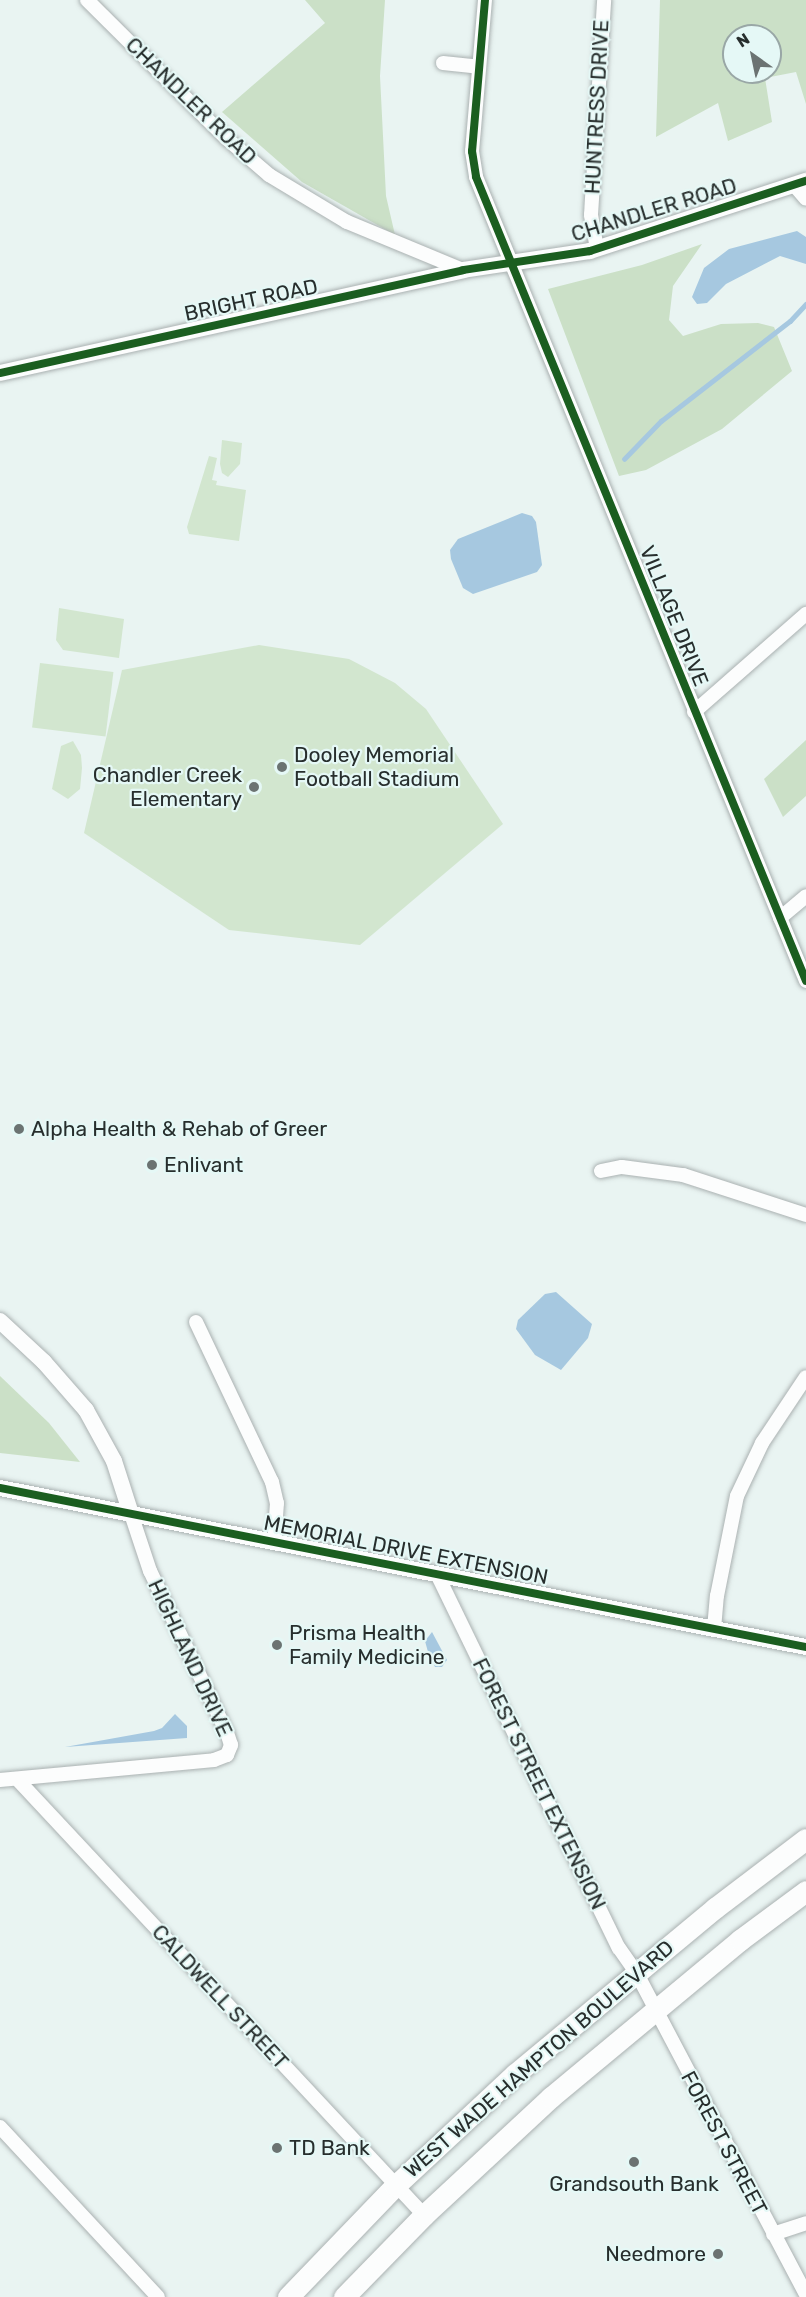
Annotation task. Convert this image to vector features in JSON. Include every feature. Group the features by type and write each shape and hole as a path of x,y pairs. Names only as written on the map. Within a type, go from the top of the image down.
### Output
{"main road":[{"name":"WEST WADE HAMPTON BOULEVARD","path":"288,2297 395,2186 515,2074 636,1972 806,1839"},
{"name":"WEST WADE HAMPTON BOULEVARD","path":"344,2297 424,2215 536,2111 650,2000 806,1891"}],"street":[{"name":"CHANDLER ROAD","path":"87,0 226,138 269,175 347,222 463,270"},
{"name":"VILLAGE DRIVE","path":"485,0 473,166 511,265 806,981"},
{"name":"HUNTRESS DRIVE","path":"597,249 591,215 604,0"},
{"path":"443,63 479,67"},
{"name":"CHANDLER ROAD","path":"511,265 597,249 800,183"},
{"path":"800,183 806,198"},
{"name":"BRIGHT ROAD","path":"0,373 463,270 511,265"},
{"path":"694,712 806,614"},
{"path":"780,918 806,896"},
{"path":"600,1171 622,1167 682,1175 806,1215"},
{"path":"0,1321 44,1362 86,1410 114,1461 131,1514"},
{"path":"196,1322 272,1482 277,1503 274,1543"},
{"path":"714,1629 717,1596 741,1486 762,1443 806,1377"},
{"name":"MEMORIAL DRIVE EXTENSION","path":"0,1488 806,1647"},
{"name":"HIGHLAND DRIVE","path":"0,1780 214,1760 227,1755 231,1745 227,1733 150,1571 131,1514"},
{"name":"FOREST STREET EXTENSION","path":"438,1574 619,1948 636,1972 650,2000"},
{"name":"CALDWELL STREET","path":"17,1779 424,2215"},
{"name":"FOREST STREET","path":"650,2000 772,2234 806,2294"},
{"path":"0,2127 158,2297"},
{"path":"772,2234 806,2223"}],"green space":[{"path":"305,0 385,0 380,76 386,196 395,235 302,182 222,112 325,23"},
{"path":"660,0 806,0 806,104 796,72 782,75 782,24 722,24 722,84 766,84 772,122 728,141 718,103 656,137"},
{"path":"702,244 673,286 669,320 683,336 721,324 758,323 774,327 792,371 722,429 646,470 619,476 548,289 642,265"},
{"path":"222,440 242,443 240,464 228,477 222,473 220,464"},
{"path":"209,456 217,458 212,480 217,481 216,485 246,490 239,541 189,534 187,527"},
{"path":"59,608 124,619 119,658 63,650 56,640"},
{"name":"Dooley Memorial Football Stadium","path":"259,645 349,659 395,683 426,709 503,824 360,945 229,930 84,833 122,670"},
{"path":"40,663 113,672 106,737 32,728"},
{"path":"806,740 806,796 783,817 764,779"},
{"path":"73,741 81,755 82,768 80,789 68,799 52,789 61,746"},
{"path":"0,1376 49,1423 80,1462 0,1453"}],"water":[{"path":"797,231 806,237 806,264 780,256 726,284 707,303 697,304 692,297 704,268 729,249"},
{"path":"522,513 532,516 536,522 542,565 537,572 473,594 463,588 451,559 450,550 458,539"},
{"path":"556,1292 592,1324 588,1338 561,1370 535,1355 516,1329 518,1320 545,1294"},
{"path":"432,1632 447,1660 442,1667 435,1667 428,1652 425,1641"},
{"path":"175,1714 187,1726 187,1738 65,1747 154,1731 162,1728"}],"waterway":[{"path":"624,459 661,421 790,321 806,304"}],"cycle path":[{"path":"485,0 472,151 476,177 806,981"},
{"path":"0,373 463,270 590,251 806,181"},
{"path":"0,1488 806,1647"}],"place":[{"name":"Dooley Memorial Football Stadium","path":"282,767"},
{"name":"Chandler Creek Elementary","path":"254,787"},
{"name":"Alpha Health & Rehab of Greer","path":"19,1129"},
{"name":"Enlivant","path":"152,1165"},
{"name":"Prisma Health Family Medicine","path":"277,1645"},
{"name":"TD Bank","path":"277,2148"},
{"name":"Grandsouth Bank","path":"634,2162"},
{"name":"Needmore","path":"718,2254"}]}
